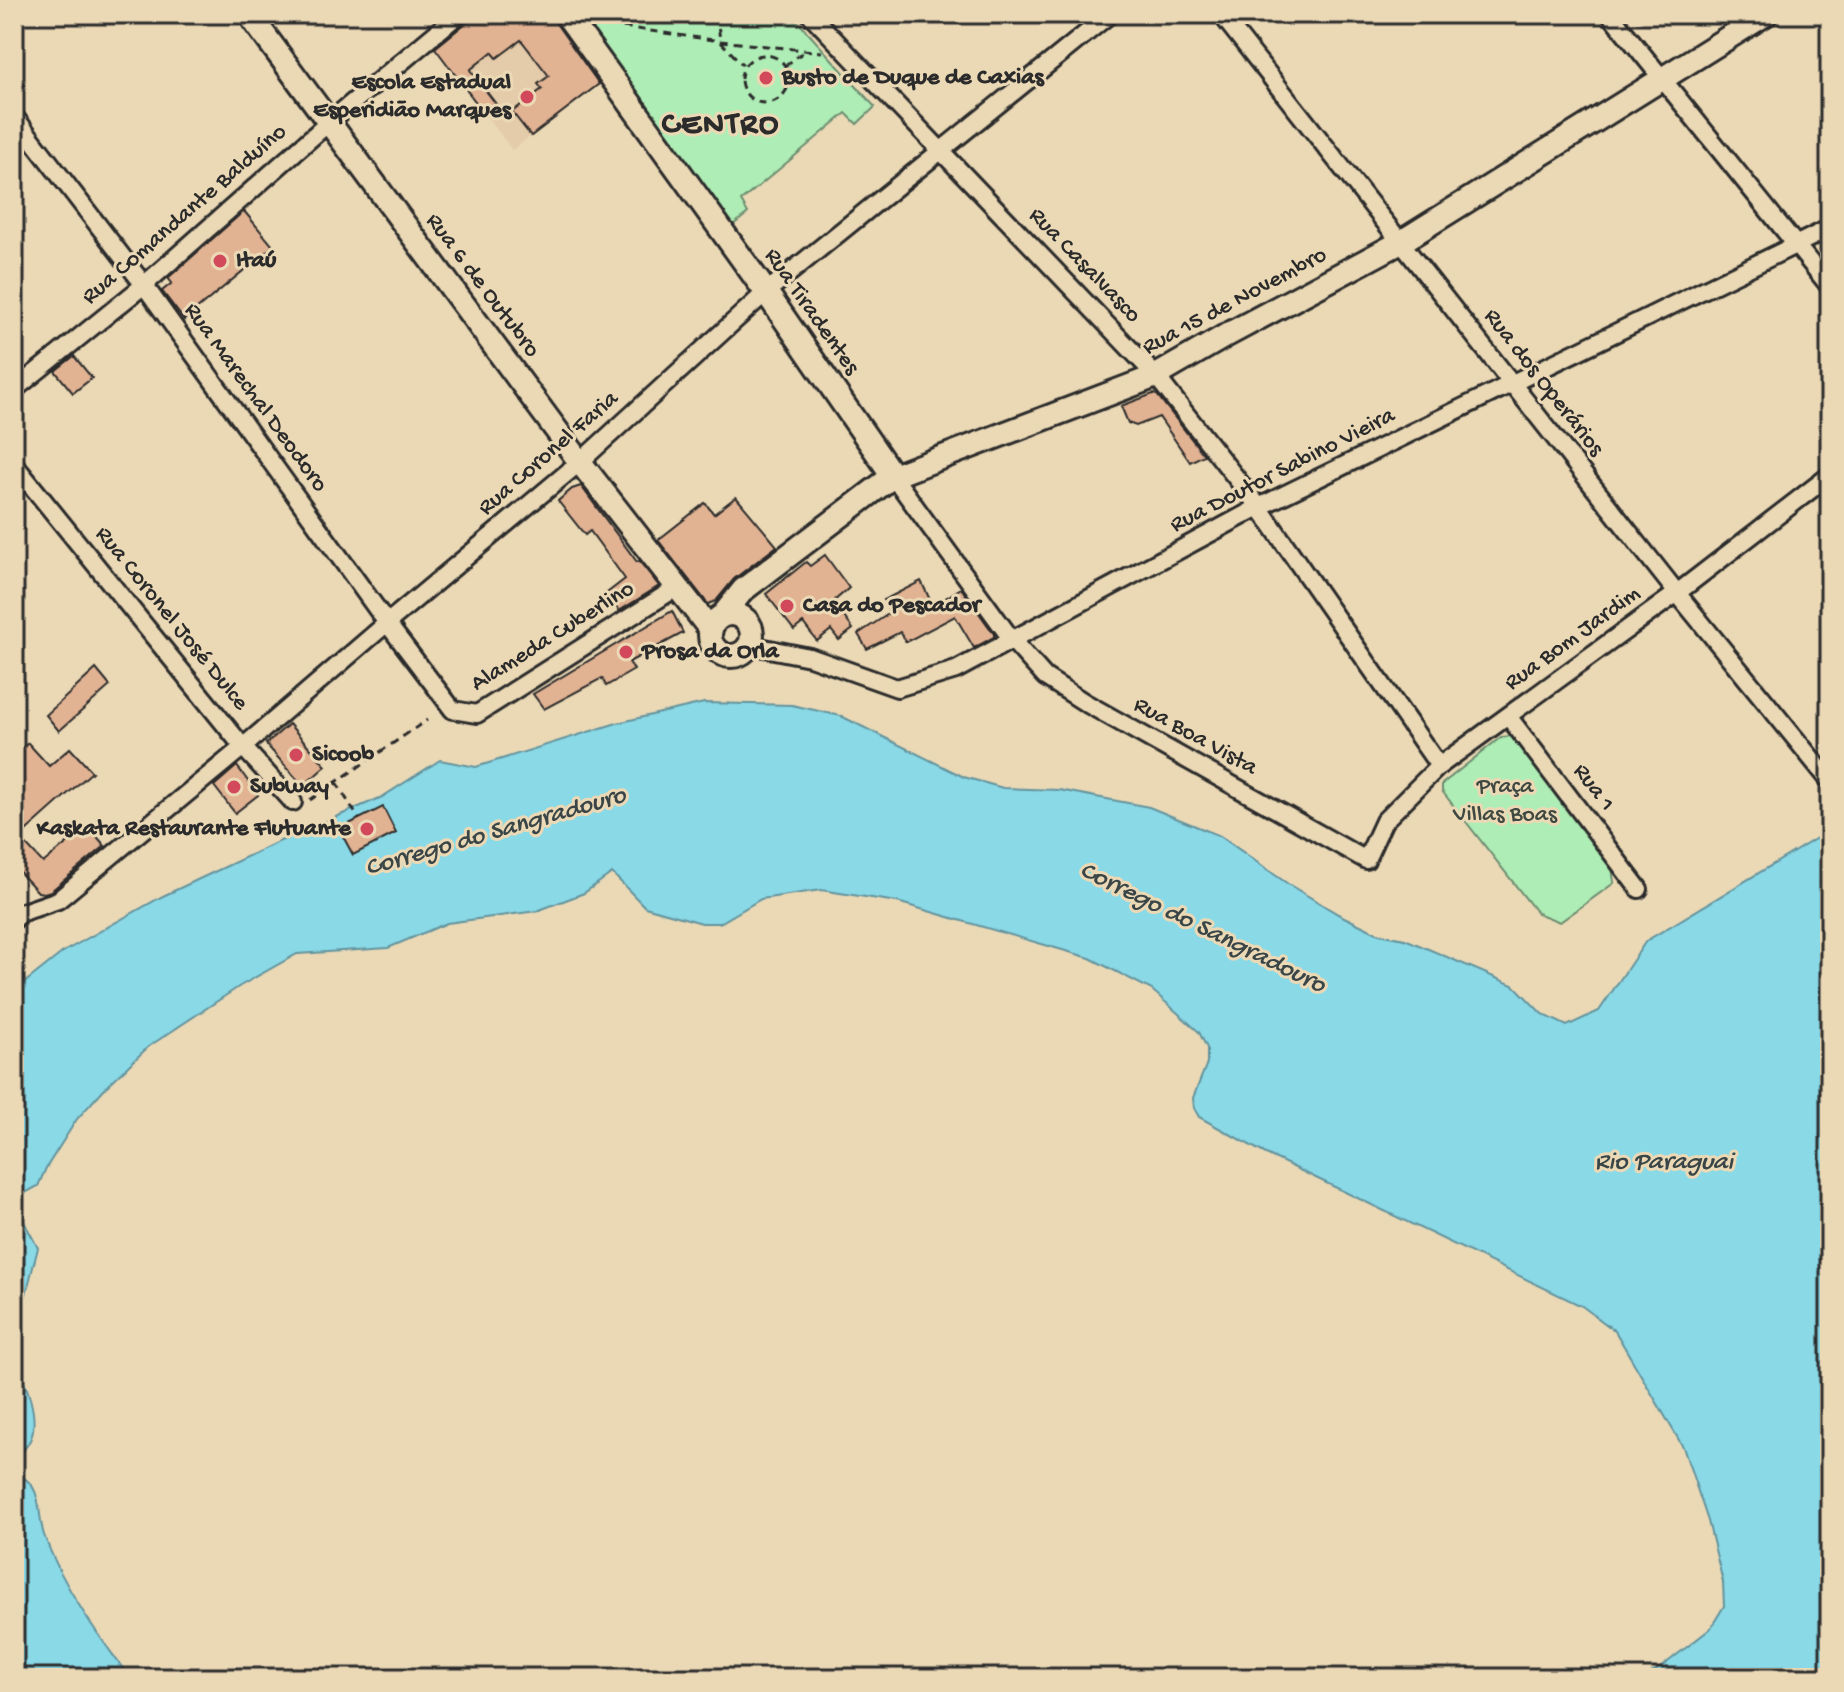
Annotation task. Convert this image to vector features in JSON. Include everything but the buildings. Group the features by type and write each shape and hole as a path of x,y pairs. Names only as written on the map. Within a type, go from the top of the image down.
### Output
{"street":[{"name":"Rua 6 de Outubro","path":"249,14 676,588 716,622"},
{"name":"Rua Comandante Balduíno","path":"14,390 144,285 328,123 459,14"},
{"name":"Rua Casalvasco","path":"810,14 1156,376 1259,507 1439,766"},
{"name":"Rua Coronel Faria","path":"16,914 58,900 580,462 766,292 1110,14"},
{"name":"Rua dos Operários","path":"1221,14 1677,593 1829,780"},
{"path":"1610,14 1830,287"},
{"name":"Rua 15 de Novembro","path":"716,622 743,590 893,476 1156,376 1401,242 1766,14"},
{"name":"Rua Tiradentes","path":"576,18 893,476 1012,640"},
{"name":"Rua Marechal Deodoro","path":"14,116 144,285 453,710"},
{"name":"Rua Doutor Sabino Vieira","path":"749,645 810,657 897,688 956,670 1259,507 1830,228"},
{"name":"Rua Coronel José Dulce","path":"14,464 243,747 293,802"},
{"name":"Rua Bom Jardim","path":"1366,860 1384,821 1439,766 1677,593 1830,475"},
{"name":"Alameda Cuberlino","path":"453,710 477,714 676,588"},
{"path":"738,615 752,631 749,645 738,655 725,655 714,648 709,636 716,622 738,615"},
{"name":"Rua Boa Vista","path":"1012,640 1045,677 1084,702 1366,860"},
{"name":"Rua 1","path":"1508,716 1639,889"}],"path":[{"path":"717,14 720,41 744,66"},
{"path":"576,18 720,41 825,52"},
{"path":"785,66 806,50"},
{"path":"764,55 779,60 788,73 787,89 775,101 759,103 746,95 740,81 744,66 749,60 764,55"},
{"path":"293,802 302,806 427,720"},
{"path":"336,782 359,819"}],"shaded area":[{"name":"Escola Estadual Esperidião Marques","path":"477,14 552,14 603,81 512,150 434,46"}],"green space":[{"path":"581,14 791,14 875,107 857,124 846,113 741,201 748,213 732,226"},
{"name":"Praça Villas Boas","path":"1511,736 1612,866 1614,883 1560,922 1537,913 1442,791 1442,784 1501,737"}],"water":[{"name":"Rio Paraguai","path":"704,703 792,705 841,716 964,777 1003,788 1059,790 1149,807 1220,836 1288,884 1338,914 1379,934 1405,939 1515,986 1542,1014 1567,1026 1599,1011 1646,941 1830,830 1830,1678 1642,1678 1660,1668 1710,1629 1724,1606 1723,1582 1708,1521 1683,1447 1615,1331 1582,1306 1266,1154 1199,1117 1193,1098 1207,1063 1207,1048 1199,1032 1152,990 1090,958 897,902 821,890 761,899 720,923 702,923 645,907 612,873 584,893 537,911 447,923 388,948 297,954 240,986 148,1047 77,1119 38,1186 25,1193 17,1209 38,1248 14,1340 14,991 63,952 163,896 382,797 440,760 476,767 617,723"},
{"path":"14,1369 28,1391 33,1419 32,1435 18,1460 20,1476 36,1494 44,1535 61,1573 93,1627 130,1678 14,1678"}],"place":[{"name":"Busto de Duque de Caxias","path":"766,78"},
{"name":"Escola Estadual Esperidião Marques","path":"527,97"},
{"name":"Itaú","path":"220,261"},
{"name":"Casa do Pescador","path":"787,606"},
{"name":"Prosa da Orla","path":"626,652"},
{"name":"Sicoob","path":"296,755"},
{"name":"Subway","path":"234,787"},
{"name":"Kaskata Restaurante Flutuante","path":"367,829"}],"district":[{"name":"CENTRO","path":"721,126"}],"water label":[{"name":"Corrego do Sangradouro","path":"496,833"},
{"name":"Corrego do Sangradouro","path":"1202,929"}]}
